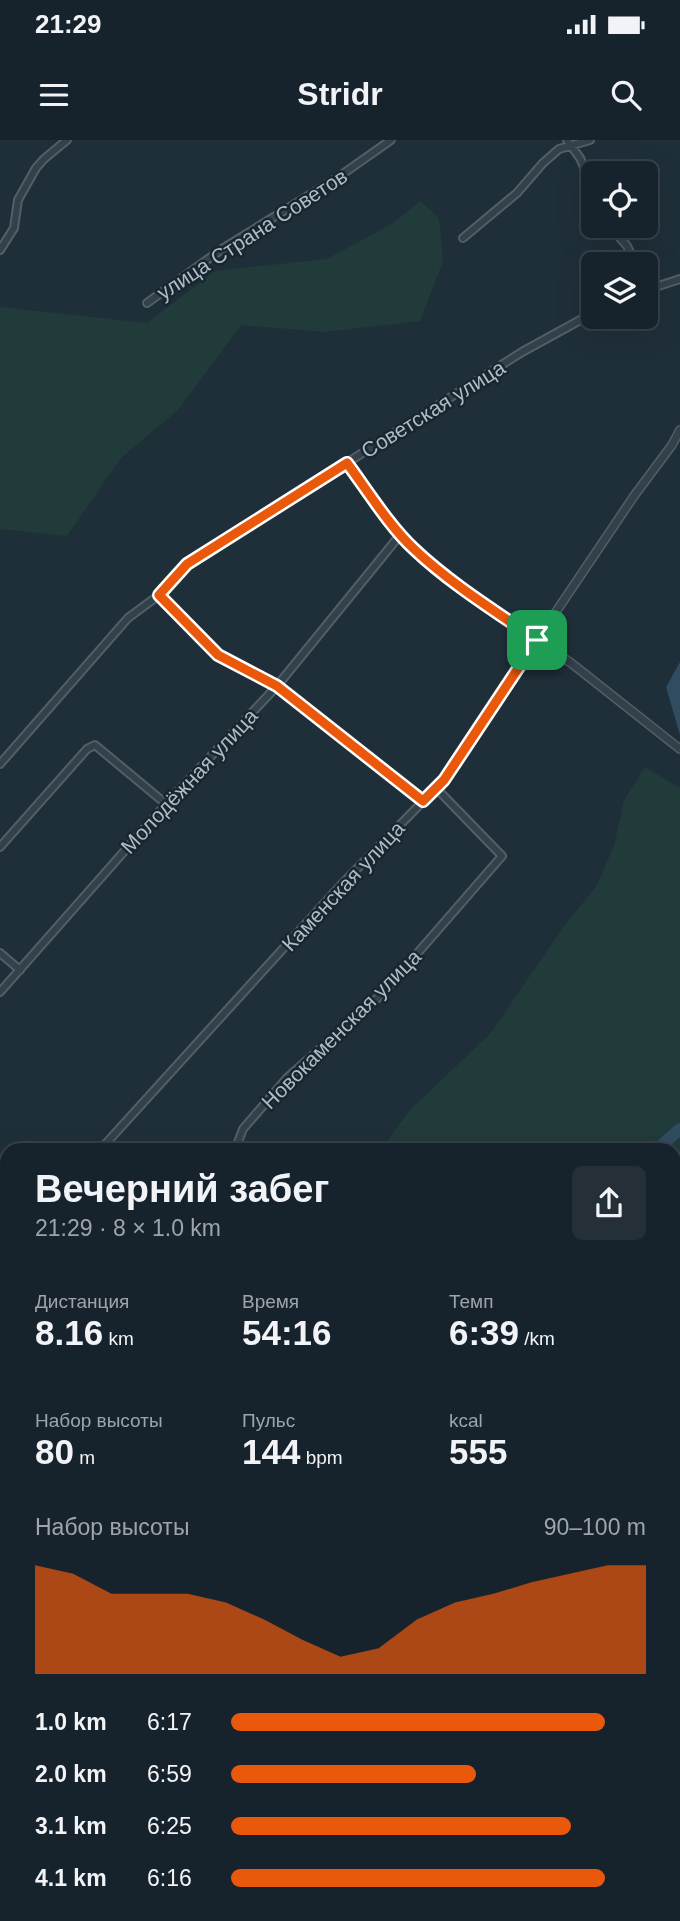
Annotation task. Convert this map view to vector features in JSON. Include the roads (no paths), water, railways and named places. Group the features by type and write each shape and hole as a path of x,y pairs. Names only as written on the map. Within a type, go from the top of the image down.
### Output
{"street":[{"path":"0,250 14,228 18,200 36,168 67,140"},
{"name":"улица Страна Советов","path":"147,303 222,249 337,178 391,140"},
{"path":"567,140 581,161"},
{"path":"463,238 517,193 559,149 590,140"},
{"path":"658,284 680,279"},
{"name":"Советская улица","path":"0,764 128,618 159,595 187,564 522,352 581,320"},
{"name":"Каменская улица","path":"106,1143 341,885 444,780 680,430"},
{"path":"347,463 400,535 414,549 454,582 581,671 680,749"},
{"name":"Молодёжная улица","path":"0,992 166,804 277,686 400,535"},
{"path":"159,595 218,655 277,686 423,801"},
{"path":"0,847 87,749 95,745 166,804"},
{"name":"Новокаменская улица","path":"238,1143 243,1129 287,1078 382,994 502,856 436,788"},
{"path":"0,953 20,970"}],"water":[{"path":"680,662 680,735 666,687"}],"waterway":[{"path":"664,1143 680,1129"}]}
